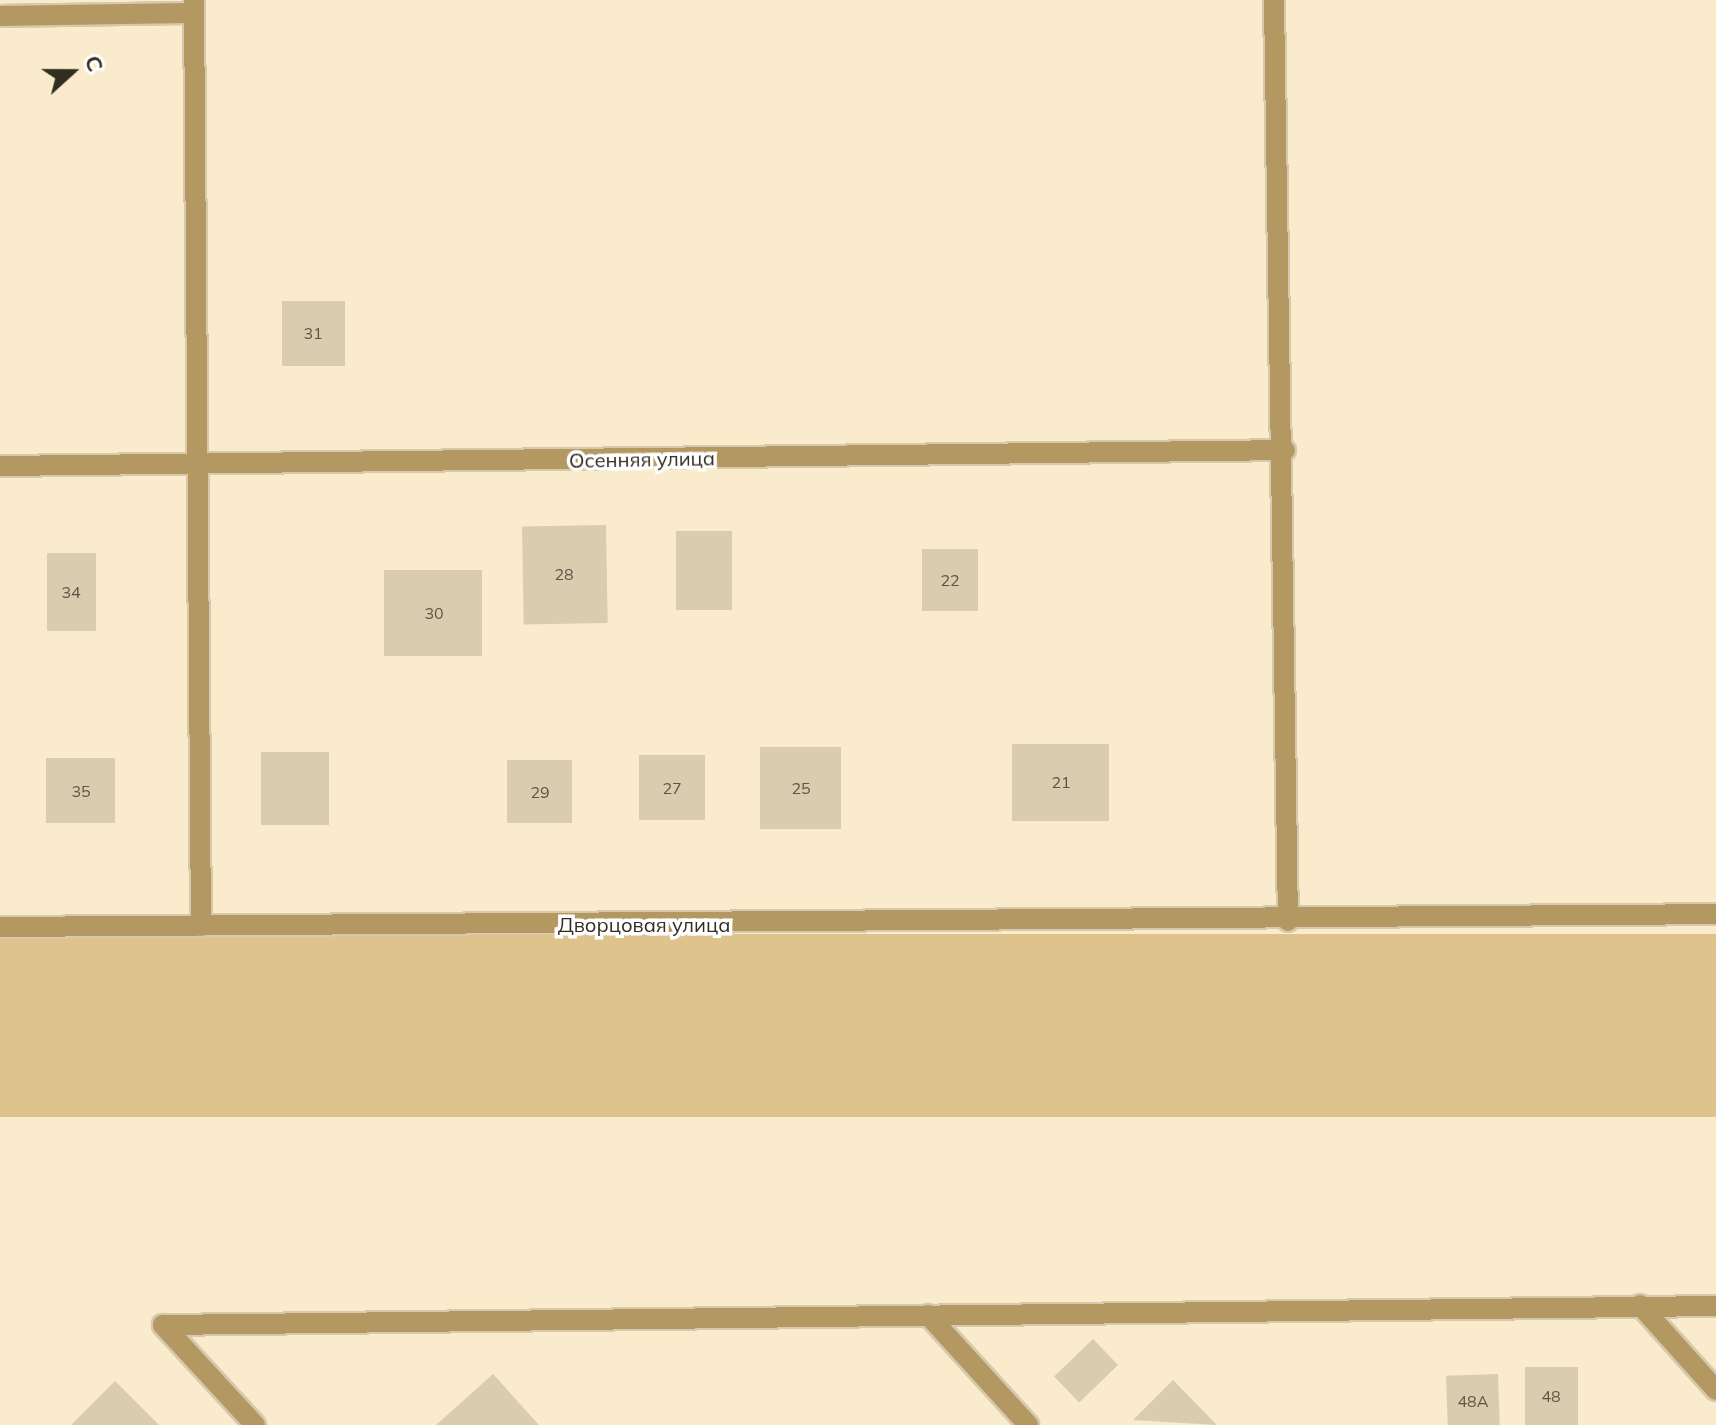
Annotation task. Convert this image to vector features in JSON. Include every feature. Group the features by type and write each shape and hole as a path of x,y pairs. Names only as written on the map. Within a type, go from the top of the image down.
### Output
{"street":[{"path":"1274,0 1285,450 1288,921"},
{"path":"0,16 194,7 201,926"},
{"name":"Осенняя улица","path":"0,466 1285,450"},
{"name":"Дворцовая улица","path":"0,927 1288,921 1716,914"},
{"path":"1640,1305 1716,1390"},
{"path":"255,1425 163,1325 1716,1306"},
{"path":"928,1315 1028,1425"}],"shaded area":[{"path":"0,934 1716,934 1716,1117 0,1117"}],"building":[{"path":"282,301 345,301 345,366 282,366"},
{"path":"606,525 608,623 524,624 522,526"},
{"path":"676,531 732,531 732,610 676,610"},
{"path":"922,549 978,549 978,611 922,611"},
{"path":"47,553 96,553 96,631 47,631"},
{"path":"384,570 482,570 482,656 384,656"},
{"path":"1012,744 1109,744 1109,821 1012,821"},
{"path":"760,747 841,747 841,829 760,829"},
{"path":"261,752 329,752 329,825 261,825"},
{"path":"639,755 705,755 705,820 639,820"},
{"path":"46,758 115,758 115,823 46,823"},
{"path":"507,760 572,760 572,823 507,823"},
{"path":"1093,1339 1118,1365 1079,1402 1054,1377"},
{"path":"1525,1367 1578,1367 1578,1425 1525,1425"},
{"path":"493,1374 539,1425 436,1425"},
{"path":"1498,1374 1500,1425 1448,1425 1446,1376"},
{"path":"1173,1380 1217,1425 1133,1420"},
{"path":"115,1381 159,1425 71,1425"}]}
